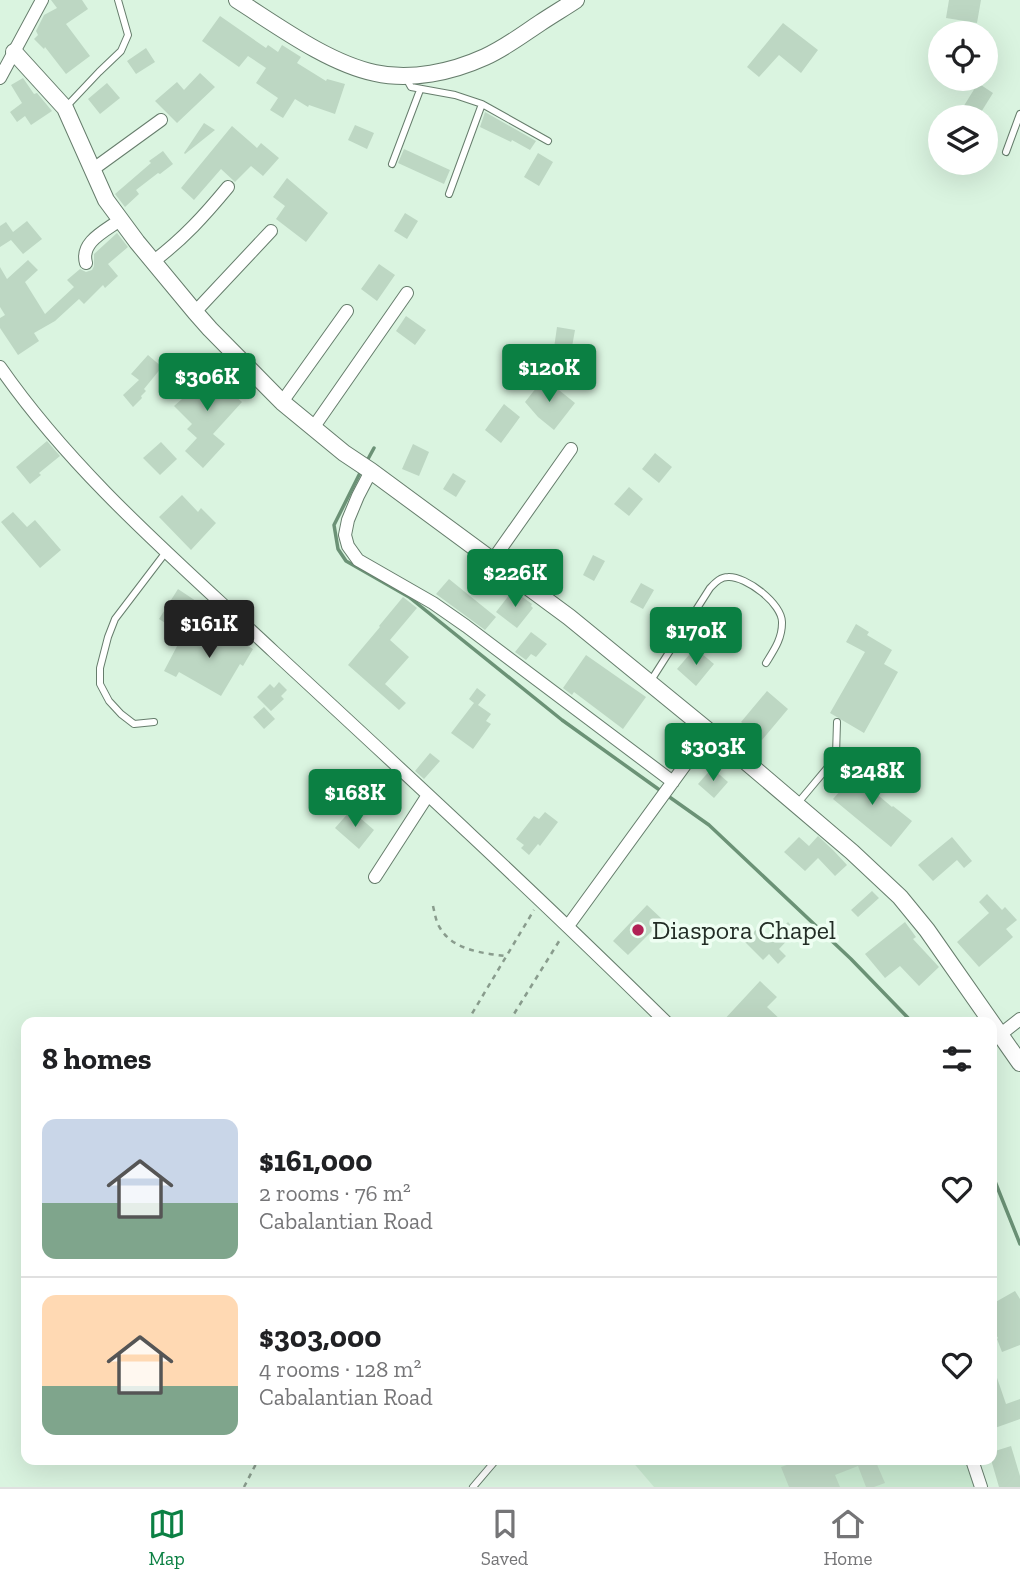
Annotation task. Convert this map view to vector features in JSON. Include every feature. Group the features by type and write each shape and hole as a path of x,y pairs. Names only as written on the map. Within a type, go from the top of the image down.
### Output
{"street":[{"path":"0,78 42,0"},
{"path":"237,0 308,44 355,67 377,74 406,76 442,72 485,57 513,42 576,0"},
{"path":"14,52 65,108 106,200 120,220 209,329 282,402 344,453 569,617 852,852 900,897 989,1017"},
{"path":"92,170 161,120"},
{"path":"154,261 180,240 228,187"},
{"path":"86,263 84,254 88,244 120,220"},
{"path":"195,312 271,231"},
{"path":"313,429 407,293"},
{"path":"282,402 347,311"},
{"path":"0,367 68,452 166,552 568,926 661,1017"},
{"path":"492,561 571,449"},
{"path":"371,471 348,520 345,535 348,546 358,559 433,603 466,626 671,786"},
{"path":"568,926 709,732"},
{"path":"375,877 428,795"},
{"path":"1001,1034 1020,1019"},
{"path":"997,1028 1020,1063"},
{"path":"974,1465 981,1487"}],"lane":[{"path":"65,108 121,51 128,35 117,0"},
{"path":"406,76 411,87 455,95 482,104 548,141"},
{"path":"392,164 420,90"},
{"path":"449,194 482,104"},
{"path":"1006,152 1020,114"},
{"path":"154,722 134,724 121,714 109,701 100,684 100,668 115,619 166,552"},
{"path":"650,683 710,588 719,579 727,577 751,585 776,606 783,620 780,642 766,663"},
{"path":"202,642 222,604"},
{"path":"796,805 836,755 837,722"},
{"path":"473,1487 492,1465"}],"path":[{"path":"470,1017 540,901"},
{"path":"433,906 438,925 446,936 477,952 505,956"},
{"path":"512,1017 568,926"},
{"path":"244,1487 255,1465"}],"shaded area":[{"path":"635,1465 968,1465 975,1487 654,1487"}],"building":[{"path":"51,0 82,0 88,9 66,24 90,56 66,74 45,47 44,49 34,39 38,35 36,31 44,15 57,8"},
{"path":"949,0 981,0 977,21 946,18"},
{"path":"220,16 266,48 268,45 278,52 282,45 301,57 297,63 326,81 327,79 345,84 335,114 309,105 308,107 295,99 283,118 270,110 278,98 256,83 266,68 248,56 239,67 202,41"},
{"path":"783,23 818,50 801,73 779,55 759,77 747,67"},
{"path":"146,48 155,62 136,74 127,61"},
{"path":"200,73 215,87 177,123 155,101 177,82 184,90"},
{"path":"23,78 34,94 37,93 52,111 31,125 25,116 17,122 10,112 22,103 11,85"},
{"path":"107,83 120,98 100,114 88,99"},
{"path":"973,91 993,93 986,105 964,105"},
{"path":"485,112 536,141 530,150 480,127"},
{"path":"204,123 215,130 185,154 184,153"},
{"path":"355,125 374,133 367,149 348,140"},
{"path":"232,126 257,148 261,143 279,158 263,176 251,166 235,182 221,169 194,200 181,188"},
{"path":"404,149 450,170 444,184 398,163"},
{"path":"163,151 173,164 136,190 139,194 125,207 115,194"},
{"path":"538,153 553,162 539,186 524,177"},
{"path":"287,178 328,213 306,242 276,219 285,206 273,197"},
{"path":"405,213 418,221 407,239 394,231"},
{"path":"27,221 42,239 23,254 11,240 0,247 0,226 6,222 13,232"},
{"path":"117,233 128,247 108,264 118,276 105,288 103,285 84,304 79,299 55,321 34,333 39,341 18,355 0,328 0,318 5,315 0,307 0,267 7,279 28,260 38,270 25,282 45,314 74,287 67,280 80,269 86,272 92,270 94,254"},
{"path":"379,264 395,275 377,301 361,289"},
{"path":"406,316 426,330 415,345 396,331"},
{"path":"557,327 575,330 570,358 553,355"},
{"path":"148,355 162,367 133,407 123,395 139,380 131,374"},
{"path":"206,365 229,385 226,388 242,402 213,434 225,444 203,468 185,451 197,438 187,429 192,424 174,406 190,392 186,388"},
{"path":"544,378 575,403 554,430 525,402"},
{"path":"504,404 520,417 501,443 485,430"},
{"path":"47,441 60,456 30,484 16,467"},
{"path":"161,442 177,459 160,475 143,458"},
{"path":"413,444 429,452 419,476 402,469"},
{"path":"655,453 672,467 659,483 642,469"},
{"path":"453,473 466,481 456,497 443,489"},
{"path":"629,487 643,499 629,516 614,504"},
{"path":"182,495 198,512 201,508 216,523 191,550 159,517"},
{"path":"13,512 27,527 35,520 61,550 40,568 1,522"},
{"path":"593,555 605,561 594,581 583,575"},
{"path":"449,579 496,617 485,630 436,594"},
{"path":"641,583 654,590 643,609 630,602"},
{"path":"178,589 199,603 181,633 159,619"},
{"path":"513,590 532,604 533,608 517,628 496,612"},
{"path":"403,597 417,608 390,640 409,657 385,684 406,703 399,710 348,665"},
{"path":"856,624 869,632 867,635 892,650 884,664 898,672 864,733 830,713 865,652 846,642"},
{"path":"216,627 253,649 243,666 240,664 221,696 179,672 176,677 164,671 186,629 199,635 197,644 203,648"},
{"path":"531,632 547,644 536,657 531,654 526,660 515,652"},
{"path":"695,648 714,664 696,686 677,669"},
{"path":"586,655 646,697 623,729 574,692 572,695 563,688"},
{"path":"279,682 287,690 281,696 284,699 271,711 257,697 270,684 274,688"},
{"path":"477,688 486,695 478,705 491,714 486,721 491,724 473,749 451,733 474,703 469,699"},
{"path":"767,691 788,709 762,740 741,722"},
{"path":"264,707 275,719 264,729 253,717"},
{"path":"430,753 440,761 424,779 415,771"},
{"path":"870,760 881,768 866,785 912,821 891,847 833,799"},
{"path":"712,768 728,782 714,798 698,784"},
{"path":"351,810 374,830 359,849 335,828"},
{"path":"545,812 558,822 540,846 538,844 529,855 521,848 524,845 516,839 534,816 539,819"},
{"path":"818,836 847,865 835,876 818,858 805,871 784,852 799,837 809,846"},
{"path":"952,837 972,861 964,868 957,860 933,881 918,865"},
{"path":"872,891 879,898 858,917 851,910"},
{"path":"987,894 1002,910 1005,907 1017,920 1006,929 1013,937 979,967 957,942 989,913 979,902"},
{"name":"Diaspora Chapel","path":"647,905 663,920 628,955 613,941"},
{"path":"788,922 796,931 779,949 786,956 778,964 769,954 763,960 744,941 757,929 769,941"},
{"path":"905,922 916,937 913,939 939,967 919,986 900,966 885,978 865,954"},
{"path":"760,981 777,997 767,1007 778,1017 727,1017"},
{"path":"1015,1291 1020,1299 1020,1345 1002,1352 997,1339 997,1301"},
{"path":"997,1378 1006,1404 1020,1399 1020,1419 997,1427"},
{"path":"1011,1446 1020,1476 1020,1487 999,1487 993,1465 997,1465 997,1450"},
{"path":"877,1465 885,1483 866,1487 858,1466 835,1475 840,1487 789,1487 781,1467"}],"waterway":[{"path":"368,459 374,448"},
{"path":"360,473 334,525 338,549 346,561 409,597 562,720 661,791"},
{"path":"668,796 709,825 851,959 907,1017"},
{"path":"997,1186 1020,1244"}],"place":[{"name":"Diaspora Chapel","path":"638,930"}]}
